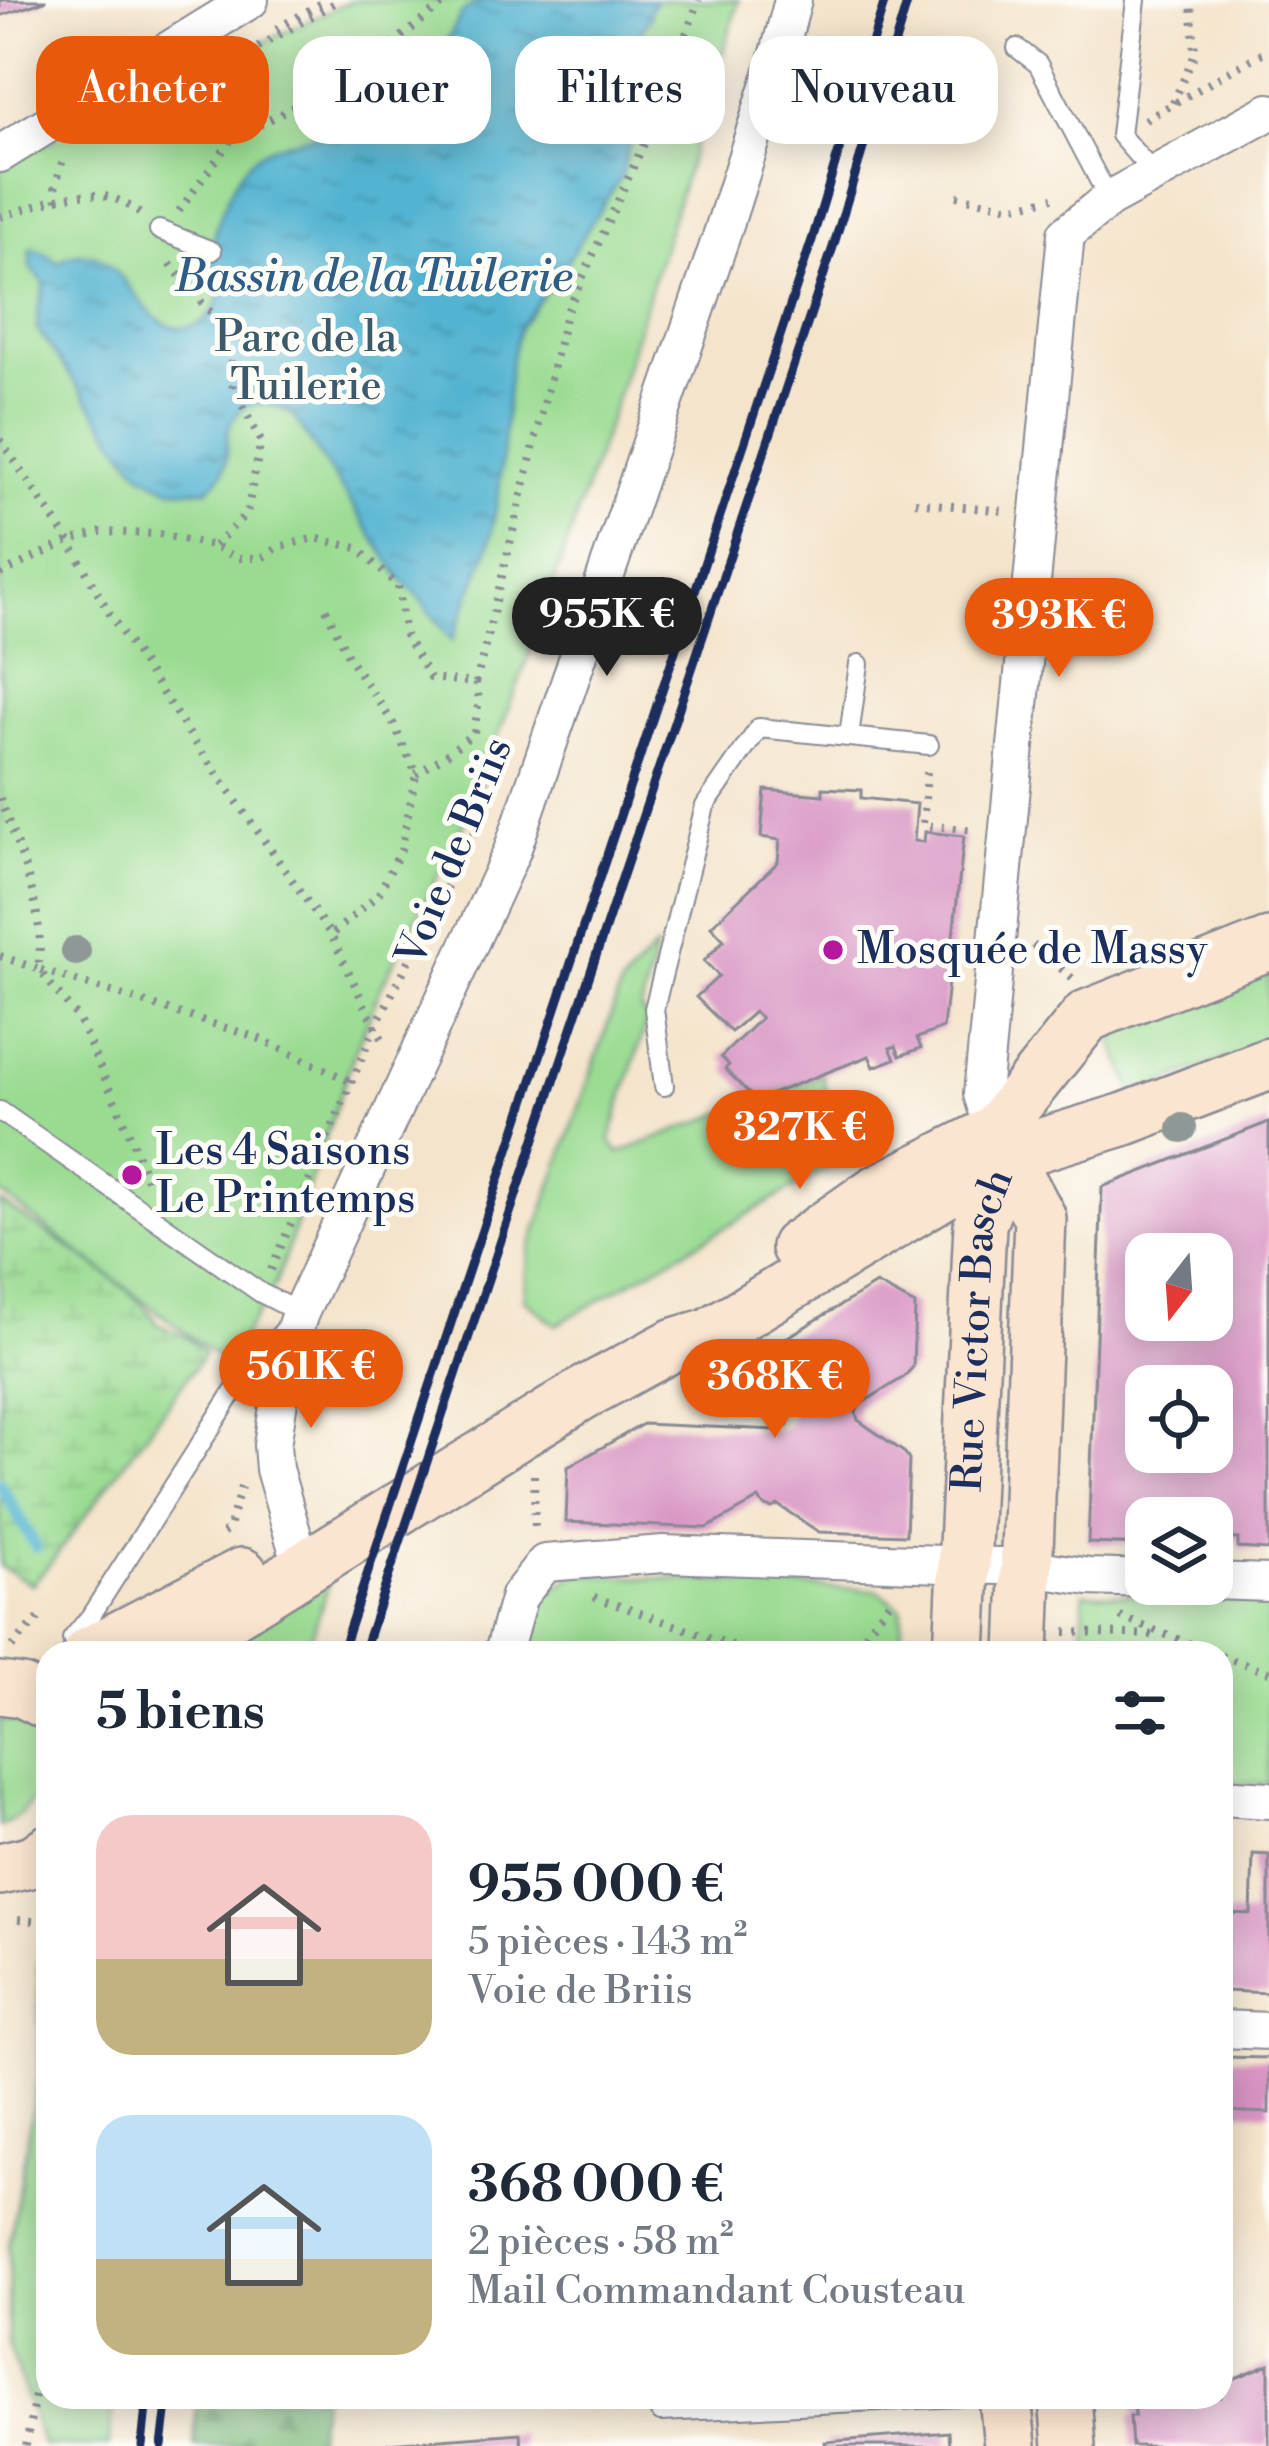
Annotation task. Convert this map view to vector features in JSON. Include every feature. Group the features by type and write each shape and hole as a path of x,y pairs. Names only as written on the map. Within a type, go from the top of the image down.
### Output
{"street":[{"path":"0,154 250,0"},
{"name":"Voie de Briis","path":"320,1544 274,1469 272,1445 286,1356 300,1313 512,851 721,240 793,0"},
{"path":"1000,1144 982,1094 1066,234 1108,200 1269,112"},
{"path":"1000,1144 1087,1016 1269,944"},
{"path":"108,1641 320,1544 675,1344 709,1334 1000,1144 1125,1119 1269,1064"},
{"name":"Rue Victor Basch","path":"960,1641 980,1224 1000,1144"},
{"name":"Rue Victor Basch","path":"1000,1144 1040,1218 1026,1567 1044,1641"},
{"path":"198,1641 208,1628 320,1544"},
{"path":"506,1641 519,1596 545,1563 663,1554 1026,1567 1125,1578"},
{"path":"1233,1582 1269,1583"},
{"path":"1233,1798 1269,1800"},
{"path":"0,1869 36,1860"},
{"path":"1233,2030 1269,2031"},
{"path":"1006,2409 1010,2446"},
{"path":"1066,2409 1069,2446"}],"lane":[{"path":"1136,0 1120,135 1153,173"},
{"path":"1017,48 1038,64 1108,200"},
{"path":"159,230 212,251"},
{"path":"849,736 859,664"},
{"path":"664,1086 655,1009 705,806 759,728 929,746"},
{"path":"0,1111 261,1293 300,1313"},
{"name":"Voie de Briis","path":"68,1641 90,1617 248,1371 300,1313"},
{"path":"659,2409 722,2409"}],"path":[{"path":"269,41 340,0"},
{"path":"159,230 183,207 231,140 328,88 448,0"},
{"path":"331,935 378,895 401,850 416,774 474,733 476,683 566,314 647,137 699,0"},
{"path":"1172,105 1195,53 1191,0"},
{"path":"1120,135 1269,49"},
{"path":"57,200 61,160 81,149"},
{"path":"0,218 84,193 122,199 159,230 168,261 207,309 228,326 232,389 261,441 247,513 214,546"},
{"path":"957,196 1011,207 1046,198 1108,200"},
{"path":"0,440 69,541 123,634 331,935 375,1027 407,1077"},
{"path":"915,502 976,508"},
{"path":"0,574 69,541 100,532 159,534 214,546 237,558 262,558 280,547 315,538 357,548 398,586 405,634 430,678 476,683"},
{"path":"326,609 348,656 393,723 416,774"},
{"path":"929,746 923,824 1006,833"},
{"path":"0,798 36,906 42,947 38,969 78,1018 130,1135 162,1223"},
{"path":"1026,939 1073,979"},
{"path":"0,956 258,1038 352,1082"},
{"path":"261,1293 375,1027"},
{"path":"533,1456 535,1535 545,1563 574,1590 721,1641"},
{"path":"208,1541 228,1530 243,1480 279,1479"},
{"path":"860,1641 901,1586"},
{"path":"1100,1608 1178,1641"},
{"path":"36,1669 9,1650 44,1613"},
{"path":"1078,1641 1163,1636"},
{"path":"1233,1660 1269,1672"},
{"path":"18,1920 36,1921"},
{"path":"26,2446 36,2390"}],"green space":[{"name":"Parc de la Tuilerie","path":"353,0 739,0 725,46 725,36 515,36 515,144 695,144 615,403 529,655 465,822 381,987 275,1285 226,1363 0,1193 0,170 45,144 269,144 269,39"},
{"path":"656,947 641,1010 647,1020 610,1140 619,1153 822,1075 844,1159 556,1325 524,1299 529,1252 621,986"},
{"path":"1269,969 1269,1042 1134,1094 1109,1031"},
{"path":"0,1202 111,1278 157,1324 188,1338 205,1353 32,1584 0,1566"},
{"path":"334,1568 310,1641 238,1641"},
{"path":"576,1574 877,1590 902,1609 901,1641 526,1641 543,1597"},
{"path":"1084,1593 1125,1595 1125,1605 1269,1601 1269,1784 1233,1782 1233,1641 1082,1641"},
{"path":"0,1720 36,1733 36,1794 18,1816 0,1827"},
{"path":"36,2090 36,2409 112,2409 109,2446 43,2446 8,2342 9,2246"},
{"path":"196,2409 321,2409 315,2446 194,2446"}],"water":[{"name":"Bassin de la Tuilerie","path":"484,0 656,0 642,36 515,36 515,144 629,144 622,175 519,328 510,364 489,547 452,641 402,580 286,411 258,404 234,418 224,471 207,490 171,489 144,475 37,329 45,284 30,267 29,253 32,248 58,263 80,254 99,258 161,321 179,328 200,323 219,298 212,255 220,218 242,171 261,153 293,141 491,144 491,36 449,36 464,12"}],"building":[{"path":"0,0 45,0 45,1 0,16"},
{"name":"Mosquée de Massy","path":"823,788 861,790 861,798 917,804 914,841 924,842 925,832 964,836 943,1028 917,1038 921,1048 900,1056 896,1046 890,1048 895,1059 874,1067 869,1056 756,1100 725,1069 729,1065 721,1057 761,1018 754,1012 731,1032 696,997 719,976 704,961 724,940 711,926 778,862 780,840 761,837 765,790 823,795"},
{"path":"1269,1122 1269,1550 1238,1548 1238,1539 1233,1539 1233,1497 1125,1497 1125,1544 1088,1543 1102,1187"},
{"path":"876,1284 915,1305 913,1367 859,1405 856,1413 858,1420 909,1460 906,1535 819,1532 778,1505 764,1506 759,1499 707,1528 566,1522 568,1467 643,1424 777,1430 787,1426 791,1404 766,1362 768,1349"},
{"path":"1253,1854 1269,1855 1269,1993 1233,1991 1233,1913 1251,1914"},
{"path":"1233,2057 1269,2058 1269,2113 1233,2112"},
{"path":"1269,2364 1269,2446 1132,2446 1130,2416 1135,2416 1135,2409 1233,2409 1233,2379"},
{"path":"948,2432 949,2446 826,2446 825,2442"},
{"path":"520,2433 521,2446 388,2446 388,2443"}],"waterway":[{"path":"0,1484 36,1547"}],"railway":[{"path":"345,1641 812,240 885,0"},
{"path":"367,1641 834,244 908,0"},
{"path":"142,2446 146,2409"},
{"path":"162,2446 167,2409"}],"place":[{"name":"Mosquée de Massy","path":"833,950"},
{"name":"Les 4 Saisons Le Printemps","path":"132,1175"}]}
